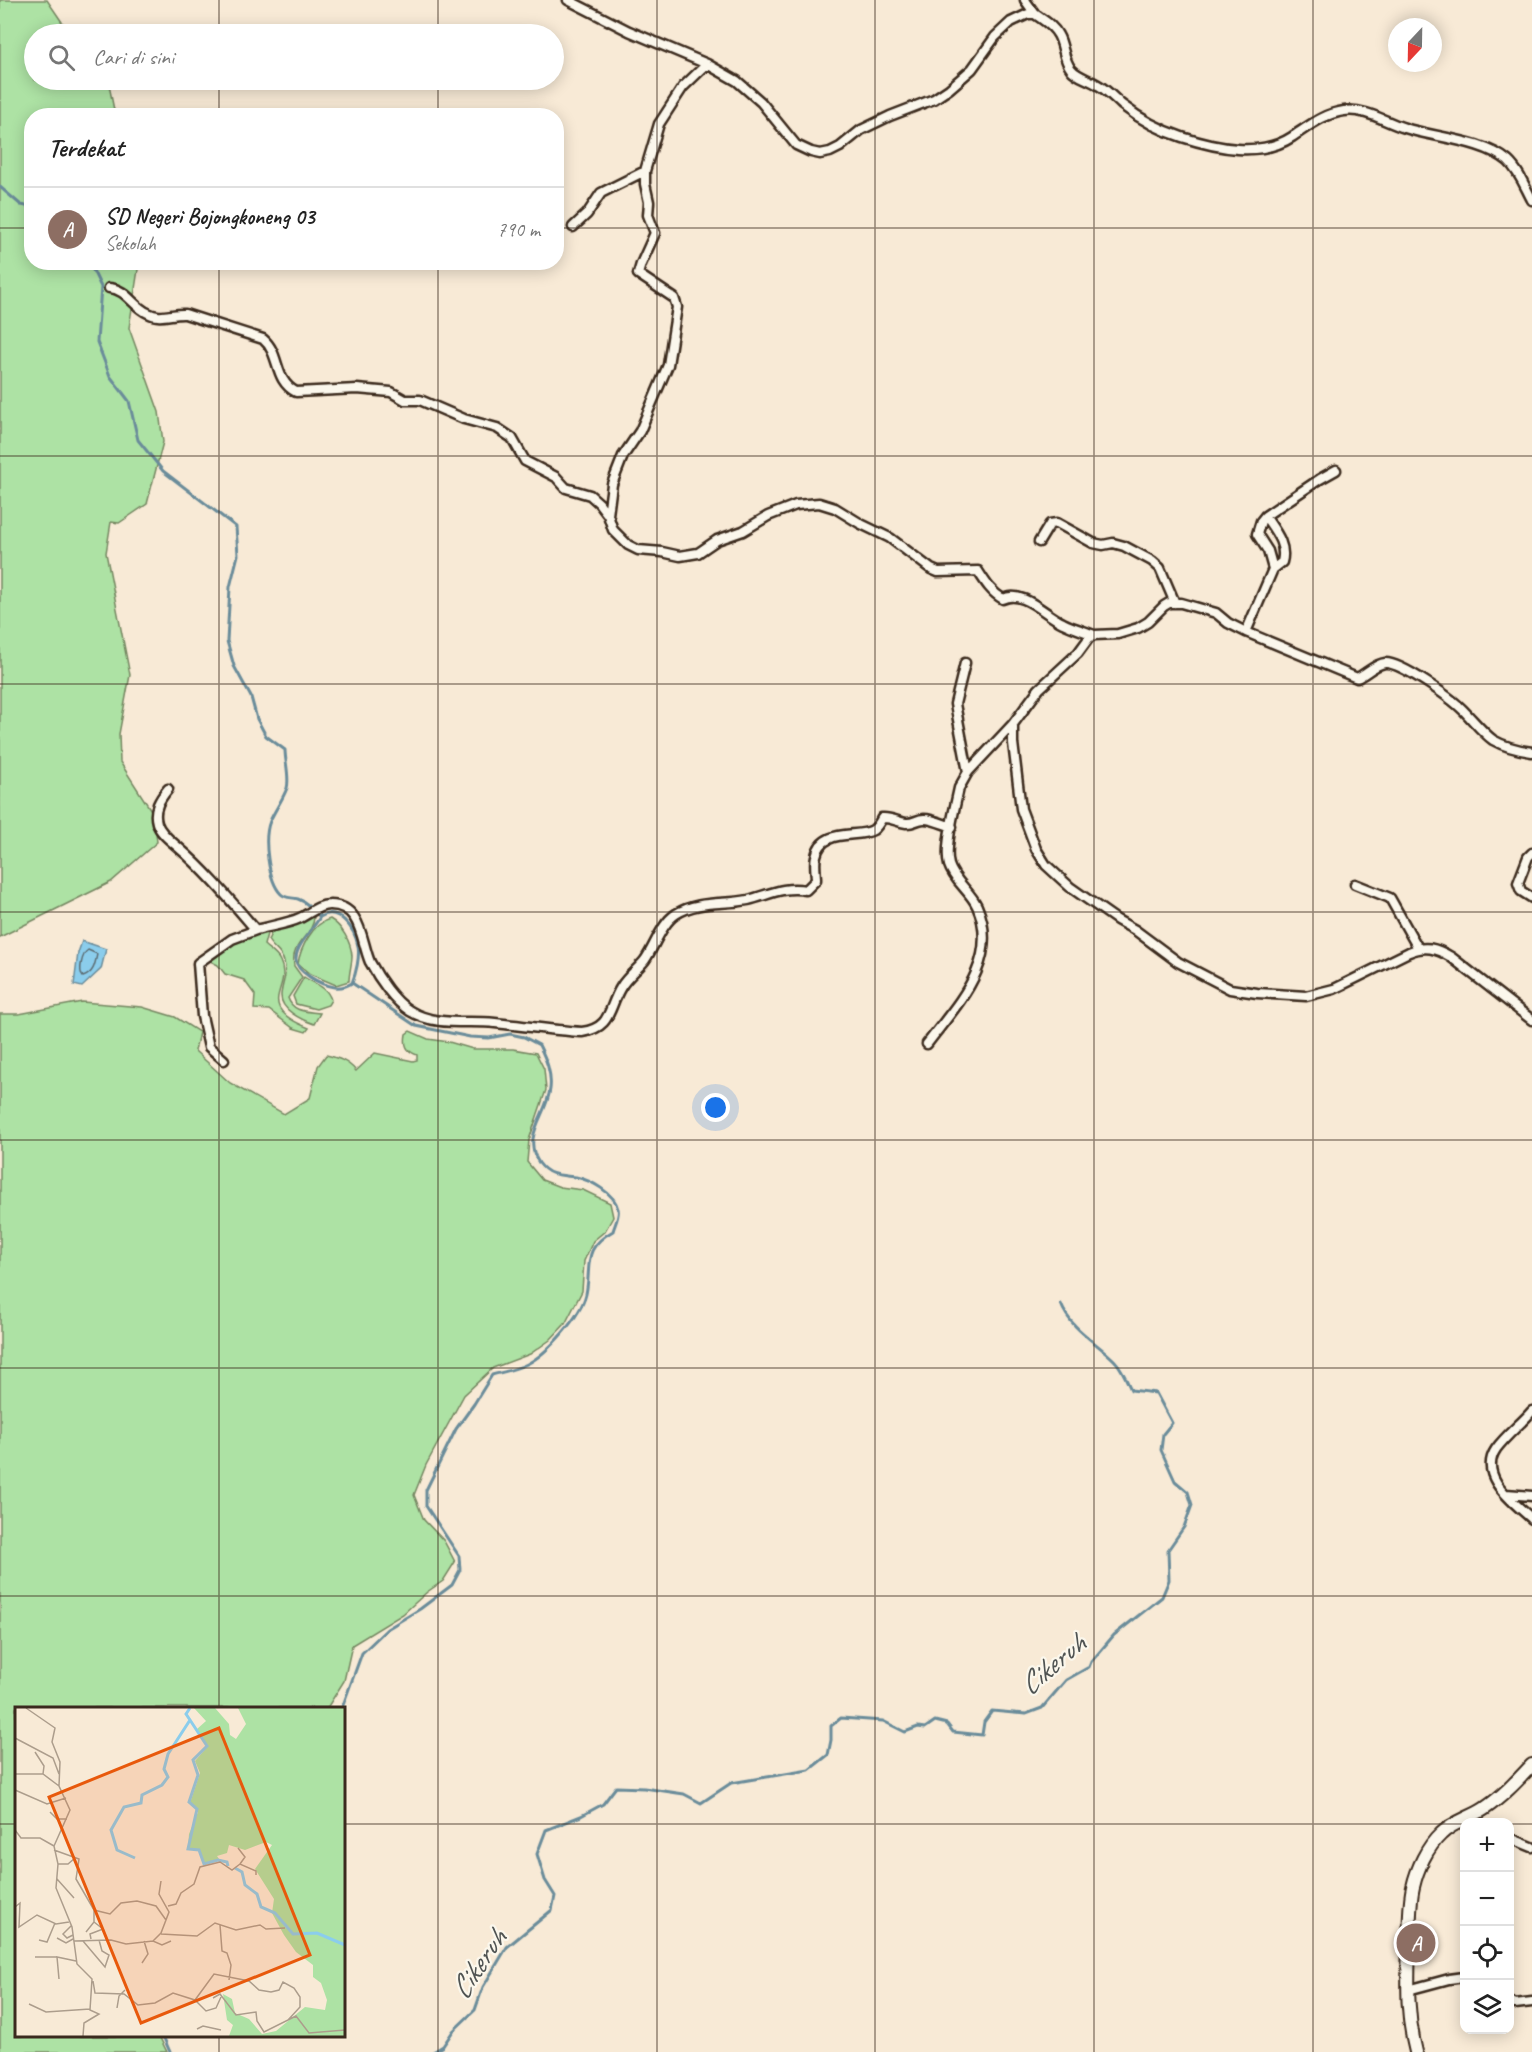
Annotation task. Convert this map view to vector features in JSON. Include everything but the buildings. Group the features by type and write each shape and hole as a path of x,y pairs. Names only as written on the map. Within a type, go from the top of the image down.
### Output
{"street":[{"path":"568,0 628,32 707,64 747,87 796,145 820,154 830,152 861,130 890,116 919,106 949,89 972,69 995,37 1011,22 1028,14 1035,14"},
{"path":"1024,0 1035,14 1055,30 1067,63 1074,72 1100,86 1134,114 1162,130 1203,143 1255,149 1268,148 1280,144 1308,125 1333,114 1345,111 1366,113 1405,128 1492,152 1508,161 1515,169 1532,200"},
{"path":"608,515 612,484 623,456 640,431 668,365 677,307 674,298 638,274 655,233 648,215 649,202 645,171 659,124 683,87 707,64"},
{"path":"573,227 587,214 601,193 645,171"},
{"path":"109,288 116,288 125,293 148,314 168,317 185,314 262,339 270,345 287,388 296,392 367,389 391,392 405,400 420,400 496,428 512,438 525,460 556,477 566,488 590,495 608,515 613,530 628,545 638,550 680,556 698,553 717,540 743,531 768,516 796,505 819,503 835,508 890,538 931,569 938,572 978,571 988,587 1003,599 1008,596 1021,598 1063,623 1094,635 1118,634 1138,628 1148,622 1164,606 1175,603 1216,613 1228,623 1246,632 1357,678 1378,665 1386,663 1398,665 1449,698 1491,738 1510,748 1532,752"},
{"path":"1273,569 1268,551 1257,534 1261,521 1265,516 1336,470"},
{"path":"1246,632 1273,569 1282,562 1284,553 1280,541 1265,516"},
{"path":"1040,542 1050,524 1057,523 1094,543 1103,545 1113,543 1124,546 1157,564 1175,603"},
{"path":"927,1044 972,984 980,966 983,949 984,933 977,905 949,865 947,853 959,788 968,772 1013,724 1039,689 1094,635"},
{"path":"965,663 955,704 968,772"},
{"path":"1013,724 1021,809 1026,827 1046,865 1061,880 1099,908 1135,930 1178,962 1230,989 1293,996 1318,994 1348,983 1418,948 1429,947 1451,957 1532,1020"},
{"path":"168,789 156,809 157,825 171,841 201,866 256,930"},
{"path":"224,1060 209,1047 202,1016 198,963 232,939 298,919 318,907 333,905 348,911 363,934 374,968 385,985 411,1012 428,1019 449,1022 494,1023 582,1032 595,1029 606,1020 620,988 646,959 668,923 678,913 706,904 747,900 787,888 806,890 816,880 815,858 822,845 840,834 857,834 874,829 882,818 912,824 921,819 930,820 952,827"},
{"path":"1532,853 1528,857 1518,883 1521,891 1532,898"},
{"path":"1355,884 1390,898 1418,948"},
{"path":"1532,1411 1493,1455 1491,1461 1493,1476 1498,1486 1532,1519"},
{"path":"1505,1494 1532,1496"},
{"path":"1469,1818 1494,1801 1532,1765"},
{"path":"1416,2052 1408,2019 1413,1886 1435,1839 1450,1826 1460,1823"},
{"path":"1514,1840 1532,1847"},
{"path":"1408,1990 1460,1978"},
{"path":"1514,2004 1532,2002"}],"green space":[{"path":"0,0 47,0 63,24 24,24 24,90 110,90 114,108 24,108 24,270 138,270 129,328 159,412 163,442 147,504 119,523 111,522 106,553 130,675 119,734 120,762 154,815 157,842 111,882 0,937"},
{"path":"314,917 313,924 295,950 294,966 302,977 288,998 297,1009 320,1013 314,1024 298,1017 284,1005 281,995 285,966 281,955 268,940 274,928"},
{"path":"330,919 345,935 352,956 349,981 336,985 310,974 298,964 308,937 318,925"},
{"path":"268,930 264,945 279,959 283,971 278,1004 282,1012 292,1020 309,1028 306,1032 293,1028 269,1010 254,1009 255,995 244,980 225,974 218,965 208,960 236,942"},
{"path":"304,977 326,991 331,1000 328,1005 316,1009 296,1004 293,996"},
{"path":"82,1002 142,1007 175,1017 199,1032 195,1051 230,1083 284,1114 310,1098 318,1066 326,1055 342,1060 356,1071 375,1053 417,1060 417,1055 410,1052 405,1041 406,1034 410,1031 428,1039 473,1049 513,1049 536,1053 544,1069 546,1090 529,1140 527,1162 542,1180 560,1187 583,1190 610,1203 613,1217 605,1231 593,1241 584,1261 582,1291 565,1324 550,1340 530,1354 493,1368 464,1395 426,1465 414,1495 424,1520 444,1541 455,1562 443,1581 403,1614 352,1645 344,1681 328,1707 15,1707 15,2037 160,2037 167,2052 0,2052 0,1014 19,1014"}],"water":[{"path":"82,941 106,949 101,969 82,987 74,985"}],"waterway":[{"path":"0,187 24,206"},
{"path":"93,270 101,287 97,342 110,376 129,401 138,440 163,471 236,527 238,555 230,587 227,641 234,666 251,697 257,719 266,736 285,750 287,788 270,821 267,838 270,870 277,888 285,897 304,902 320,917 333,914 345,921 358,946 357,965 352,983 416,1026 470,1037 489,1038 510,1034 524,1037 539,1045 548,1066 550,1089 534,1135 534,1153 539,1163 547,1171 556,1175 576,1177 601,1188 616,1203 618,1211 613,1231 596,1244 592,1251 586,1294 577,1313 553,1343 535,1359 519,1367 492,1375 456,1429 426,1490 426,1506 459,1556 460,1570 452,1585 420,1609 387,1629 362,1653 342,1707"},
{"path":"320,917 297,952 299,968 323,984 339,987 352,983"},
{"name":"Cikeruh","path":"433,2052 443,2046 453,2031 475,2010 483,1987 507,1947 552,1910 555,1896 545,1880 537,1854 546,1830 603,1804 616,1787 644,1788 684,1794 701,1803 731,1783 809,1770 828,1755 831,1726 841,1718 883,1721 905,1732 918,1727 925,1728 935,1721 947,1724 953,1732 982,1735 984,1722 992,1711 1026,1714 1042,1708 1066,1680 1089,1667 1114,1635 1162,1597 1169,1580 1168,1550 1184,1527 1192,1505 1188,1492 1175,1481 1161,1450 1163,1434 1172,1423 1156,1393 1131,1390 1118,1364 1071,1321 1061,1304"},
{"path":"163,2037 170,2052"}],"place":[{"name":"SD Negeri Bojongkoneng 03","path":"1416,1943"}]}
